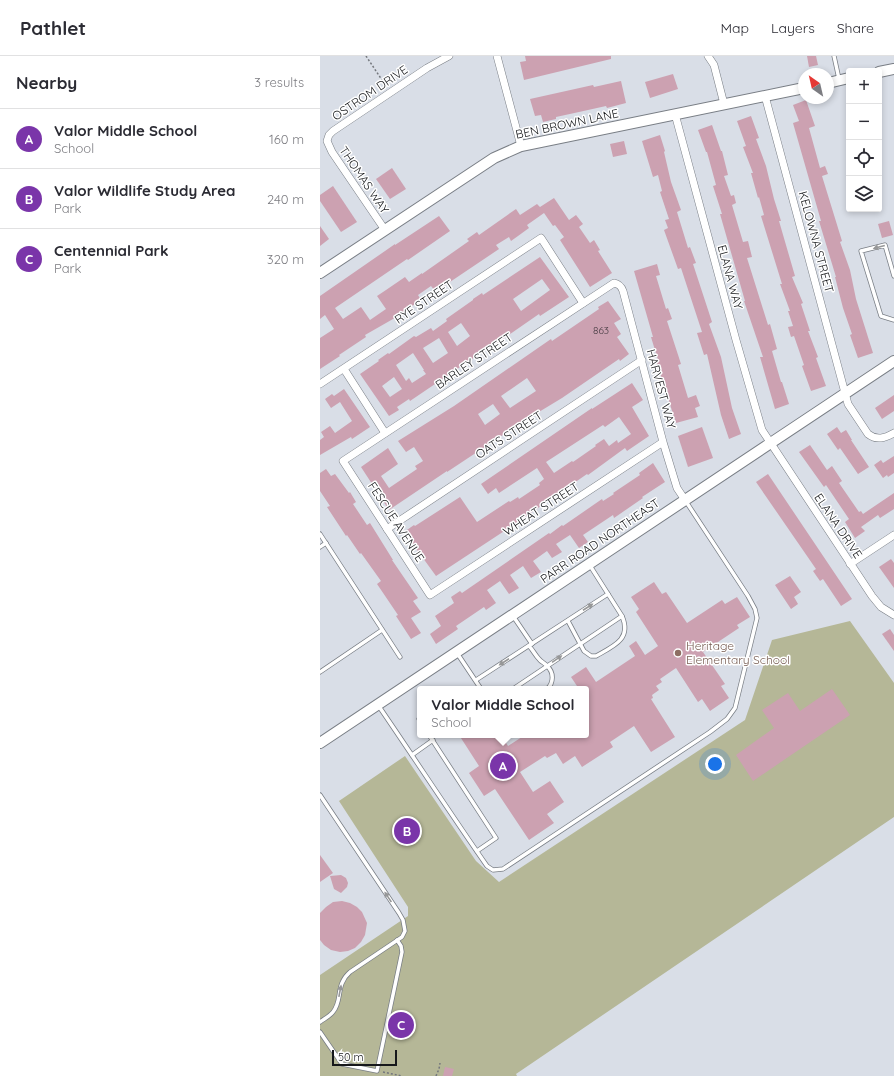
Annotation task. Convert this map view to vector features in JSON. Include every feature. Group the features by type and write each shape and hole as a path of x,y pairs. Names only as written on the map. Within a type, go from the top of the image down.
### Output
{"main road":[{"path":"882,71 894,69"},
{"path":"834,82 844,80"},
{"name":"BEN BROWN LANE","path":"320,273 494,158 521,146 798,89"},
{"name":"PARR ROAD NORTHEAST","path":"320,742 894,361"}],"street":[{"name":"OSTROM DRIVE","path":"327,141 334,131 427,68 449,56"},
{"path":"497,56 521,146"},
{"path":"708,56 714,66 724,104"},
{"name":"KELOWNA STREET","path":"765,96 848,404 868,434 872,437 888,437 894,433"},
{"name":"ELANA WAY","path":"675,114 760,427 770,444"},
{"name":"THOMAS WAY","path":"327,141 332,152 385,230"},
{"name":"RYE STREET","path":"320,384 541,238 583,303"},
{"name":"BARLEY STREET","path":"343,461 610,285 614,283 618,284"},
{"name":"HARVEST WAY","path":"618,284 623,291 663,442 677,488 685,500"},
{"name":"OATS STREET","path":"387,528 642,360"},
{"path":"344,369 386,434"},
{"name":"WHEAT STREET","path":"430,595 663,442"},
{"name":"ELANA DRIVE","path":"770,444 850,564 881,607 894,615"},
{"name":"FESCUE AVENUE","path":"343,461 430,595"},
{"path":"850,564 894,535"}],"lane":[{"path":"834,56 844,80"},
{"path":"894,276 885,245 861,252 882,316 894,320"},
{"path":"377,704 477,851 488,866 493,870 503,869 710,732 727,719 735,708 757,618 755,609 685,500"},
{"path":"320,534 400,657"},
{"path":"320,547 326,543"},
{"path":"568,621 580,644 587,654 591,656 596,656 622,639 625,634 626,628 622,616 589,564"},
{"path":"476,680 608,594"},
{"path":"512,615 539,659 547,666 551,673 553,680 551,686"},
{"path":"517,686 622,616"},
{"path":"320,672 382,630"},
{"path":"456,652 479,686"},
{"path":"412,755 433,740 496,838 477,851"},
{"path":"320,795 403,920 405,931 404,935 344,977 341,983 335,1009 320,1022"},
{"path":"320,804 324,800"},
{"path":"320,1032 342,1064 377,1071 402,952 401,946 397,940"}],"path":[{"path":"366,56 390,93"},
{"path":"436,1076 440,1063"},
{"path":"377,1071 402,1076"}],"green space":[{"path":"850,621 894,683 894,817 516,1074 517,1076 320,1076 320,975 408,916 408,907 339,801 405,756 476,861 499,882 745,720 772,640"}],"building":[{"path":"525,56 611,56 611,59 524,80 520,62 526,61"},
{"path":"807,56 816,56 818,65 809,67"},
{"path":"673,74 678,89 650,98 645,82"},
{"path":"621,81 626,103 556,117 556,119 543,122 541,115 535,116 530,99 593,85 594,87"},
{"path":"798,103 807,104 815,126 809,128 820,168 825,166 828,174 822,176 842,241 840,242 850,270 856,299 873,353 858,358 850,335 852,334 843,308 836,277 819,221 821,221 793,123 799,121 793,105"},
{"path":"751,116 759,138 756,139 766,166 781,221 779,221 795,276 792,277 803,303 801,304 810,331 808,331 818,357 816,358 826,386 811,391 802,366 804,365 794,336 791,337 788,327 793,326 788,311 790,311 780,284 782,284 761,216 764,215 751,173 753,173 743,147 746,146 737,121"},
{"path":"712,125 722,151 728,175 724,176 731,196 734,195 736,203 732,205 743,242 748,241 752,257 747,258 777,349 772,351 789,404 775,409 760,357 763,357 744,301 720,214 722,214 713,186 716,185 707,152 698,130"},
{"path":"660,135 665,151 671,182 681,210 677,212 688,248 690,247 696,263 693,264 712,322 709,324 721,357 732,408 741,434 729,439 721,415 707,354 704,355 697,333 702,332 681,268 678,269 664,230 668,228 665,220 669,219 660,192 662,191 658,175 653,177 642,141"},
{"path":"624,141 627,154 613,157 610,144"},
{"path":"392,168 406,189 390,199 376,179"},
{"path":"333,186 357,222 341,232 320,201 320,195"},
{"path":"554,198 569,220 576,215 583,224 579,227 590,243 594,240 600,250 598,251 612,273 590,287 560,240 564,237 555,225 553,226 544,213 527,225 529,228 511,241 509,237 496,245 499,249 444,286 435,291 431,286 418,295 421,300 393,319 365,335 366,337 320,369 320,338 334,329 325,315 320,319 320,296 395,244 439,216 450,231 335,308 343,319 361,307 370,320 386,309 377,296 405,277 409,282 469,241 467,239 477,232 479,235 516,209 520,215 537,204 540,207"},
{"path":"889,221 893,235 882,238 878,224"},
{"path":"320,226 329,239 320,246"},
{"path":"540,257 569,297 540,316 539,314 503,339 504,340 495,346 494,344 410,401 409,399 397,407 399,410 389,416 360,374 414,336 416,337 431,328 433,331 447,321 446,319 473,299 482,293 483,295","holes":["542,279 550,290 521,311 513,299","461,323 470,336 457,346 448,332","439,338 448,353 433,363 423,348","413,353 426,374 412,383 409,378 406,381 396,365","394,377 402,389 390,397 382,386"]},
{"path":"657,264 660,275 656,276 666,309 668,308 672,319 667,321 681,364 678,365 688,398 696,395 700,406 695,408 698,417 676,423 656,361 658,360 651,337 653,337 634,271"},
{"path":"608,301 621,319 614,323 621,334 617,337 629,354 620,361 619,359 562,398 524,421 389,510 361,467 388,448 398,464 381,476 389,488 417,469 415,466 423,461 414,447 406,452 398,441 454,406 551,339 552,341 599,309 598,307","holes":["527,378 536,391 510,408 501,396","493,404 500,414 485,425 478,414"]},
{"path":"632,383 643,400 632,407 649,436 627,451 625,448 588,475 587,474 436,576 404,532 460,497 477,522 509,501 510,502 518,497 519,499 540,485 539,483 544,479 537,468 499,493 496,488 488,494 481,484","holes":["619,417 631,434 618,443 617,440 609,446 604,439 573,462 572,461 554,473 546,462 603,425 605,427"]},
{"path":"344,389 370,427 352,439 351,437 320,455 320,440 324,437 321,432 330,426 335,433 352,421 340,402 331,408 325,399 332,394 334,396"},
{"path":"894,395 894,411 882,419 875,408"},
{"path":"702,427 713,458 688,467 678,436"},
{"path":"837,427 841,433 846,430 869,467 858,474 840,448 838,450 827,434"},
{"path":"810,445 827,470 832,466 842,481 839,483 859,512 861,511 863,514 894,493 894,509 880,518 878,515 861,527 865,531 855,538 845,522 849,519 826,485 824,487 799,452"},
{"path":"894,456 894,473 883,478 874,465 881,460 883,463"},
{"path":"653,463 665,482 614,518 613,515 583,535 588,542 579,548 570,535 556,544 562,552 552,558 547,551 533,561 541,572 531,578 523,566 510,575 519,588 509,594 500,581 487,590 496,603 486,610 484,607 456,626 458,629 436,644 430,634 441,626 435,616 454,603 451,597 460,591 462,593 549,533 550,534 562,525 563,526 602,499 603,501 614,494 613,493 640,475 639,473"},
{"path":"326,469 331,476 335,474 349,493 350,492 356,502 353,504 367,525 370,523 392,560 418,598 413,601 421,612 411,618 421,633 411,639 396,616 398,615 377,584 381,581 347,535 346,536 327,507 330,506 320,491 320,473"},
{"path":"768,474 852,599 841,606 823,579 820,581 813,571 816,569 756,482"},
{"path":"891,559 894,563 894,588 879,567"},
{"path":"790,576 801,592 794,597 798,604 791,609 775,585"},
{"path":"654,582 662,594 666,592 687,623 722,600 725,604 737,597 750,617 737,625 739,628 703,652 725,684 721,686 729,698 710,711 702,699 698,702 676,668 660,679 662,682 656,686 659,690 652,695 653,698 651,699 675,737 651,752 634,726 610,742 613,747 582,767 575,756 563,764 556,753 547,758 545,756 520,772 533,792 550,781 564,802 547,814 554,823 529,840 495,789 484,796 469,773 479,766 461,738 503,738 508,746 520,738 589,738 589,686 577,686 571,677 586,667 596,682 635,656 629,646 636,641 645,655 658,646 636,612 639,609 631,597"},
{"path":"890,629 894,635 894,651 882,634"},
{"path":"832,689 850,715 753,781 736,755 774,728 762,710 788,693 800,711"},
{"path":"320,855 333,873 320,882"},
{"path":"341,875 346,878 348,883 347,887 341,893 334,889 330,876"},
{"path":"342,901 357,907 362,912 367,923 365,935 361,942 355,948 340,952 331,950 320,940 320,913 333,902"},
{"path":"445,1067 454,1069 452,1076 443,1076"}],"place":[{"name":"Heritage Elementary School","path":"678,653"},
{"name":"Valor Middle School","path":"503,766"},
{"name":"Valor Wildlife Study Area","path":"407,831"},
{"name":"Centennial Park","path":"401,1025"}]}
